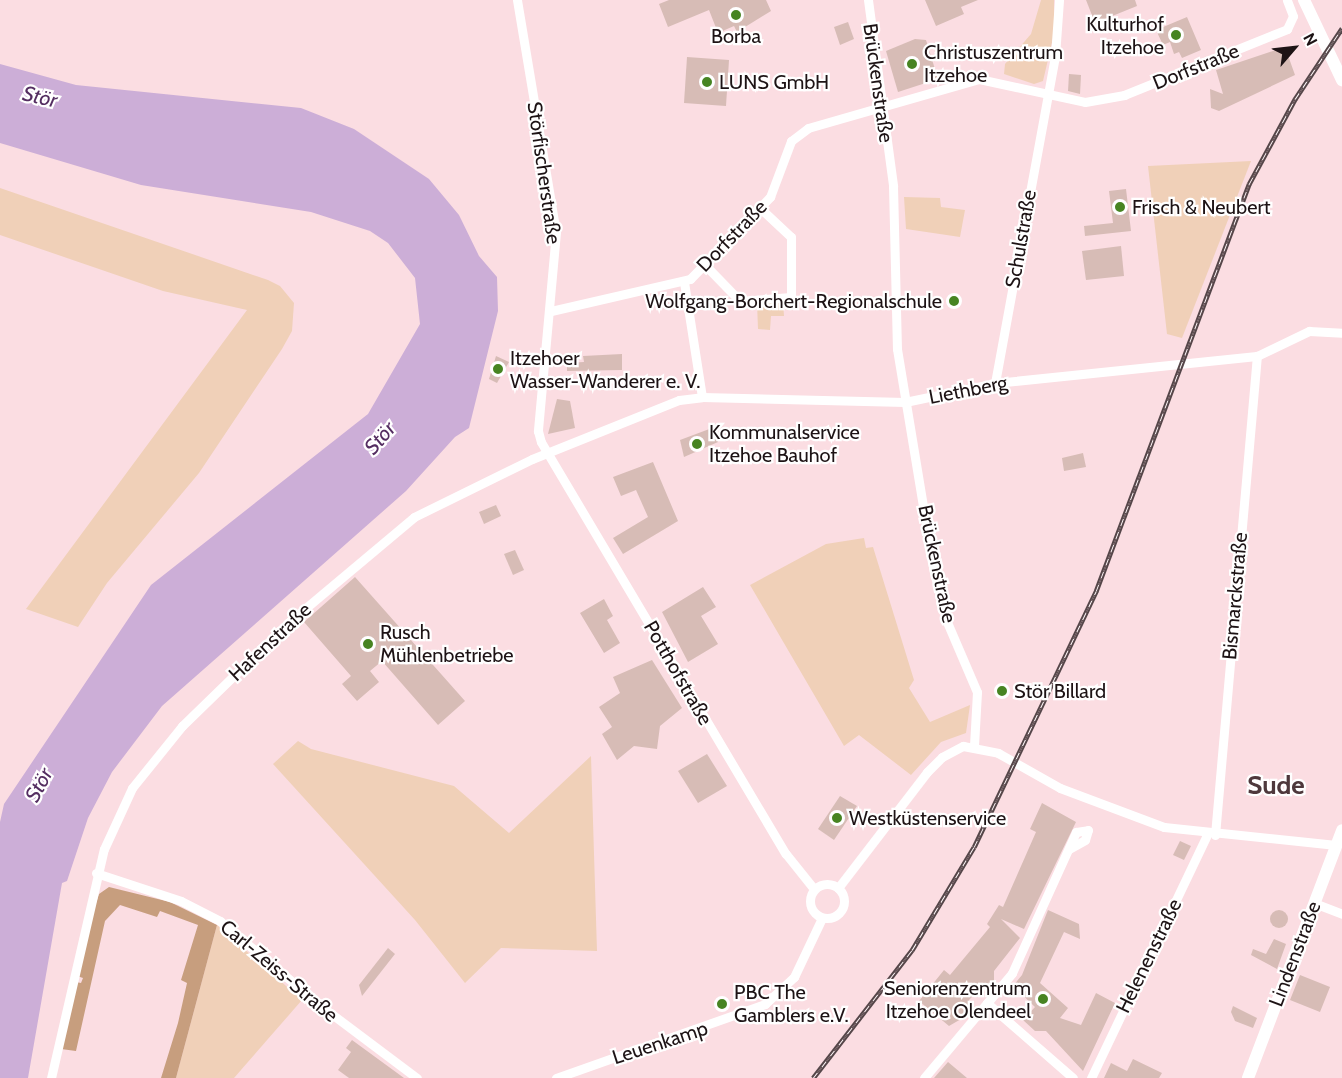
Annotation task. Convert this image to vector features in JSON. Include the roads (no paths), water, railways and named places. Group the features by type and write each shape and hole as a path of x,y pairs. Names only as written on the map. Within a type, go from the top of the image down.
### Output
{"main road":[{"path":"1304,0 1342,80"},
{"name":"Lindenstraße","path":"1248,1078 1314,903 1339,846 1342,830"}],"street":[{"name":"Störfischerstraße","path":"517,0 556,232 551,311 538,431 546,453"},
{"name":"Brückenstraße","path":"868,0 893,186 897,349 934,572 947,622 977,692 974,746"},
{"name":"Schulstraße","path":"995,383 1048,95 1059,0"},
{"name":"Dorfstraße","path":"551,311 684,282 705,265 760,208 775,189 796,136 813,126 881,105 979,80 1006,82 1048,95 1093,101 1158,83 1287,29 1293,16 1287,0"},
{"path":"705,265 740,301 791,297 791,237 760,208"},
{"path":"684,282 702,397"},
{"name":"Liethberg","path":"702,397 905,402 995,383 1257,356 1309,331 1342,333"},
{"name":"Bismarckstraße","path":"1211,835 1257,356"},
{"name":"Hafenstraße","path":"51,1078 96,873 118,814 149,764 250,658 410,520 546,453 652,411 702,397"},
{"name":"Potthofstraße","path":"546,453 792,864 814,889"},
{"path":"822,918 810,905 814,889 826,884 838,888 935,763 954,749 974,746 998,753 1032,773 1148,822 1211,835 1339,846"},
{"name":"Helenenstraße","path":"1091,1078 1211,835"},
{"path":"924,1078 1012,973 1069,849"},
{"name":"Carl-Zeiss-Straße","path":"96,873 181,901 220,921 321,1006 417,1078"},
{"name":"Leuenkamp","path":"556,1078 765,1004 794,977 822,918 837,915 843,907 838,888"},
{"path":"1314,903 1342,914"},
{"path":"987,1003 1073,1078"}],"water":[{"name":"Stör","path":"0,64 76,85 301,108 354,129 429,179 459,215 479,256 497,277 498,311 469,428 455,437 406,491 162,706 112,772 88,818 67,881 62,883 28,1078 0,1078 0,822 4,804 151,585 368,414 420,324 415,278 388,243 370,231 311,212 141,185 0,143"}],"railway":[{"path":"813,1078 912,950 974,847 1096,591 1249,184 1295,99 1342,28"}],"place":[{"name":"Borba","path":"736,15"},
{"name":"Kulturhof Itzehoe","path":"1176,35"},
{"name":"Christuszentrum Itzehoe","path":"912,64"},
{"name":"LUNS GmbH","path":"707,82"},
{"name":"Frisch & Neubert","path":"1120,207"},
{"name":"Wolfgang-Borchert-Regionalschule","path":"954,301"},
{"name":"Itzehoer Wasser-Wanderer e. V.","path":"498,369"},
{"name":"Kommunalservice Itzehoe Bauhof","path":"697,444"},
{"name":"Rusch Mühlenbetriebe","path":"368,644"},
{"name":"Stör Billard","path":"1002,691"},
{"name":"Westküstenservice","path":"837,818"},
{"name":"Seniorenzentrum Itzehoe Olendeel","path":"1043,999"},
{"name":"PBC The Gamblers e.V.","path":"722,1004"}],"district":[{"name":"Sude","path":"1276,786"}]}
